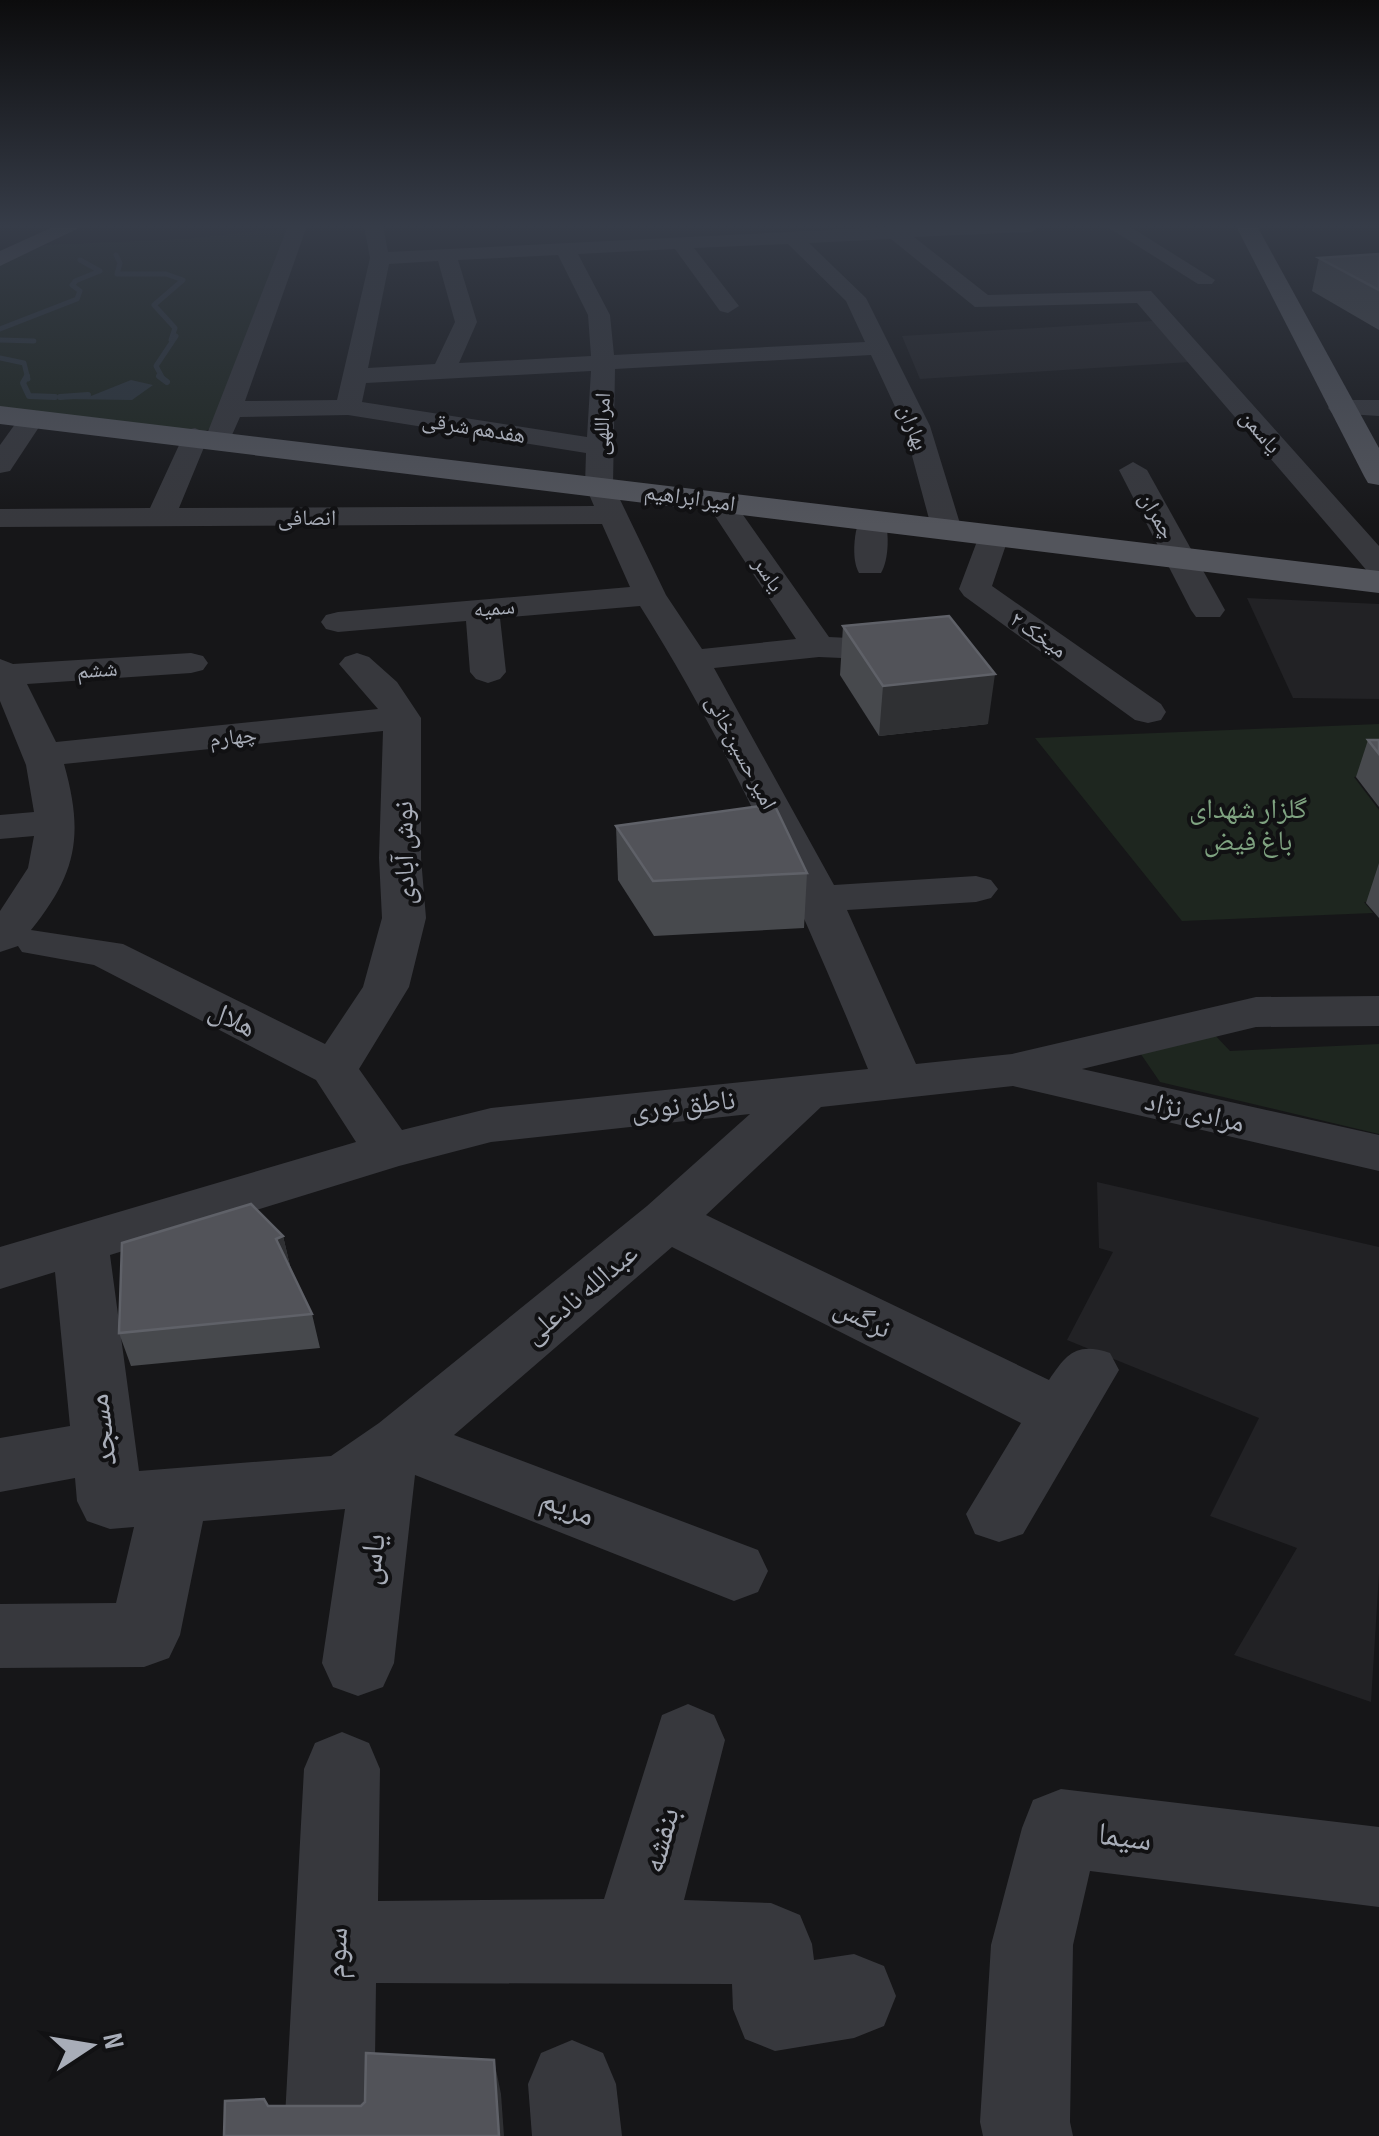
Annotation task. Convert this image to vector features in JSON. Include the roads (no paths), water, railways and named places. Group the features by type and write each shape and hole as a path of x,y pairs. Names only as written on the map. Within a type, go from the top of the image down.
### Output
{"main road":[{"path":"1298,326 1379,476"},
{"name":"امیر ابراهیم","path":"16,416 215,428 382,458 604,483 872,522 1379,582"}],"street":[{"path":"161,517 215,428 257,326"},
{"path":"347,412 365,326"},
{"path":"444,371 464,326"},
{"name":"امراللهی","path":"600,326 604,483"},
{"path":"731,326 743,355"},
{"name":"بهاران","path":"868,326 917,426 947,530"},
{"name":"یاسمن","path":"1169,326 1379,566"},
{"path":"354,376 603,362 672,351 743,355 879,348"},
{"path":"1341,408 1379,408"},
{"name":"هفدهم شرقی","path":"215,428 347,412 604,483"},
{"path":"0,465 16,416"},
{"path":"363,516 382,458"},
{"name":"چمران","path":"1133,470 1208,610"},
{"name":"انصافی","path":"0,518 363,516 604,483"},
{"name":"امیر حسین‌خانی","path":"604,483 650,595 692,660 820,900 898,1080"},
{"name":"یاسر","path":"718,500 818,647"},
{"path":"239,553 254,517"},
{"path":"70,546 88,518"},
{"path":"870,566 872,522"},
{"name":"میخک ۲","path":"994,536 975,589 1148,712"},
{"name":"سمیه","path":"338,622 650,595"},
{"path":"482,608 488,672"},
{"path":"692,660 818,647 924,652"},
{"name":"ششم","path":"7,690 191,663"},
{"path":"358,664 384,690 402,729"},
{"path":"7,690 43,756 54,822 50,866 16,924"},
{"name":"چهارم","path":"43,756 402,729"},
{"name":"نوش آبادی","path":"334,1069 386,987 404,918 400,858 402,729"},
{"path":"0,827 54,822"},
{"path":"820,900 976,889"},
{"name":"هلال","path":"16,924 107,954 334,1069 389,1151"},
{"name":"ناطق نوری","path":"0,1268 389,1151 491,1125 1012,1070 1256,1012 1379,1011"},
{"name":"مرادی نژاد","path":"1012,1070 1379,1152"},
{"name":"عبدالله نادعلی","path":"377,1459 667,1220 807,1091"},
{"name":"نرگس","path":"667,1220 1074,1391 1000,1514"},
{"name":"مسجد","path":"80,1244 110,1501 175,1496 377,1459"},
{"path":"0,1465 103,1448"},
{"name":"مریم","path":"377,1459 734,1571"},
{"name":"یاس","path":"358,1663 377,1459"},
{"path":"0,1636 144,1635 175,1496"},
{"name":"بنفشه","path":"633,1940 688,1740"},
{"name":"سوم","path":"329,2136 342,1769"},
{"name":"سیما","path":"1028,2136 1025,2122 1032,1946 1061,1828 1379,1868"},
{"path":"335,1942 633,1940 771,1944 775,2010 854,1996"}],"waterway":[{"path":"0,329 9,326"},
{"path":"171,340 173,326"},
{"path":"163,379 156,366 176,336"},
{"path":"0,340 34,341"},
{"path":"0,358 24,363 28,379"},
{"path":"27,376 23,383 29,396 55,397"},
{"path":"159,376 163,379"},
{"path":"163,379 167,382"},
{"path":"60,397 88,395"}],"park label":[{"name":"گلزار شهدای باغ فیض","path":"1248,824"}]}
